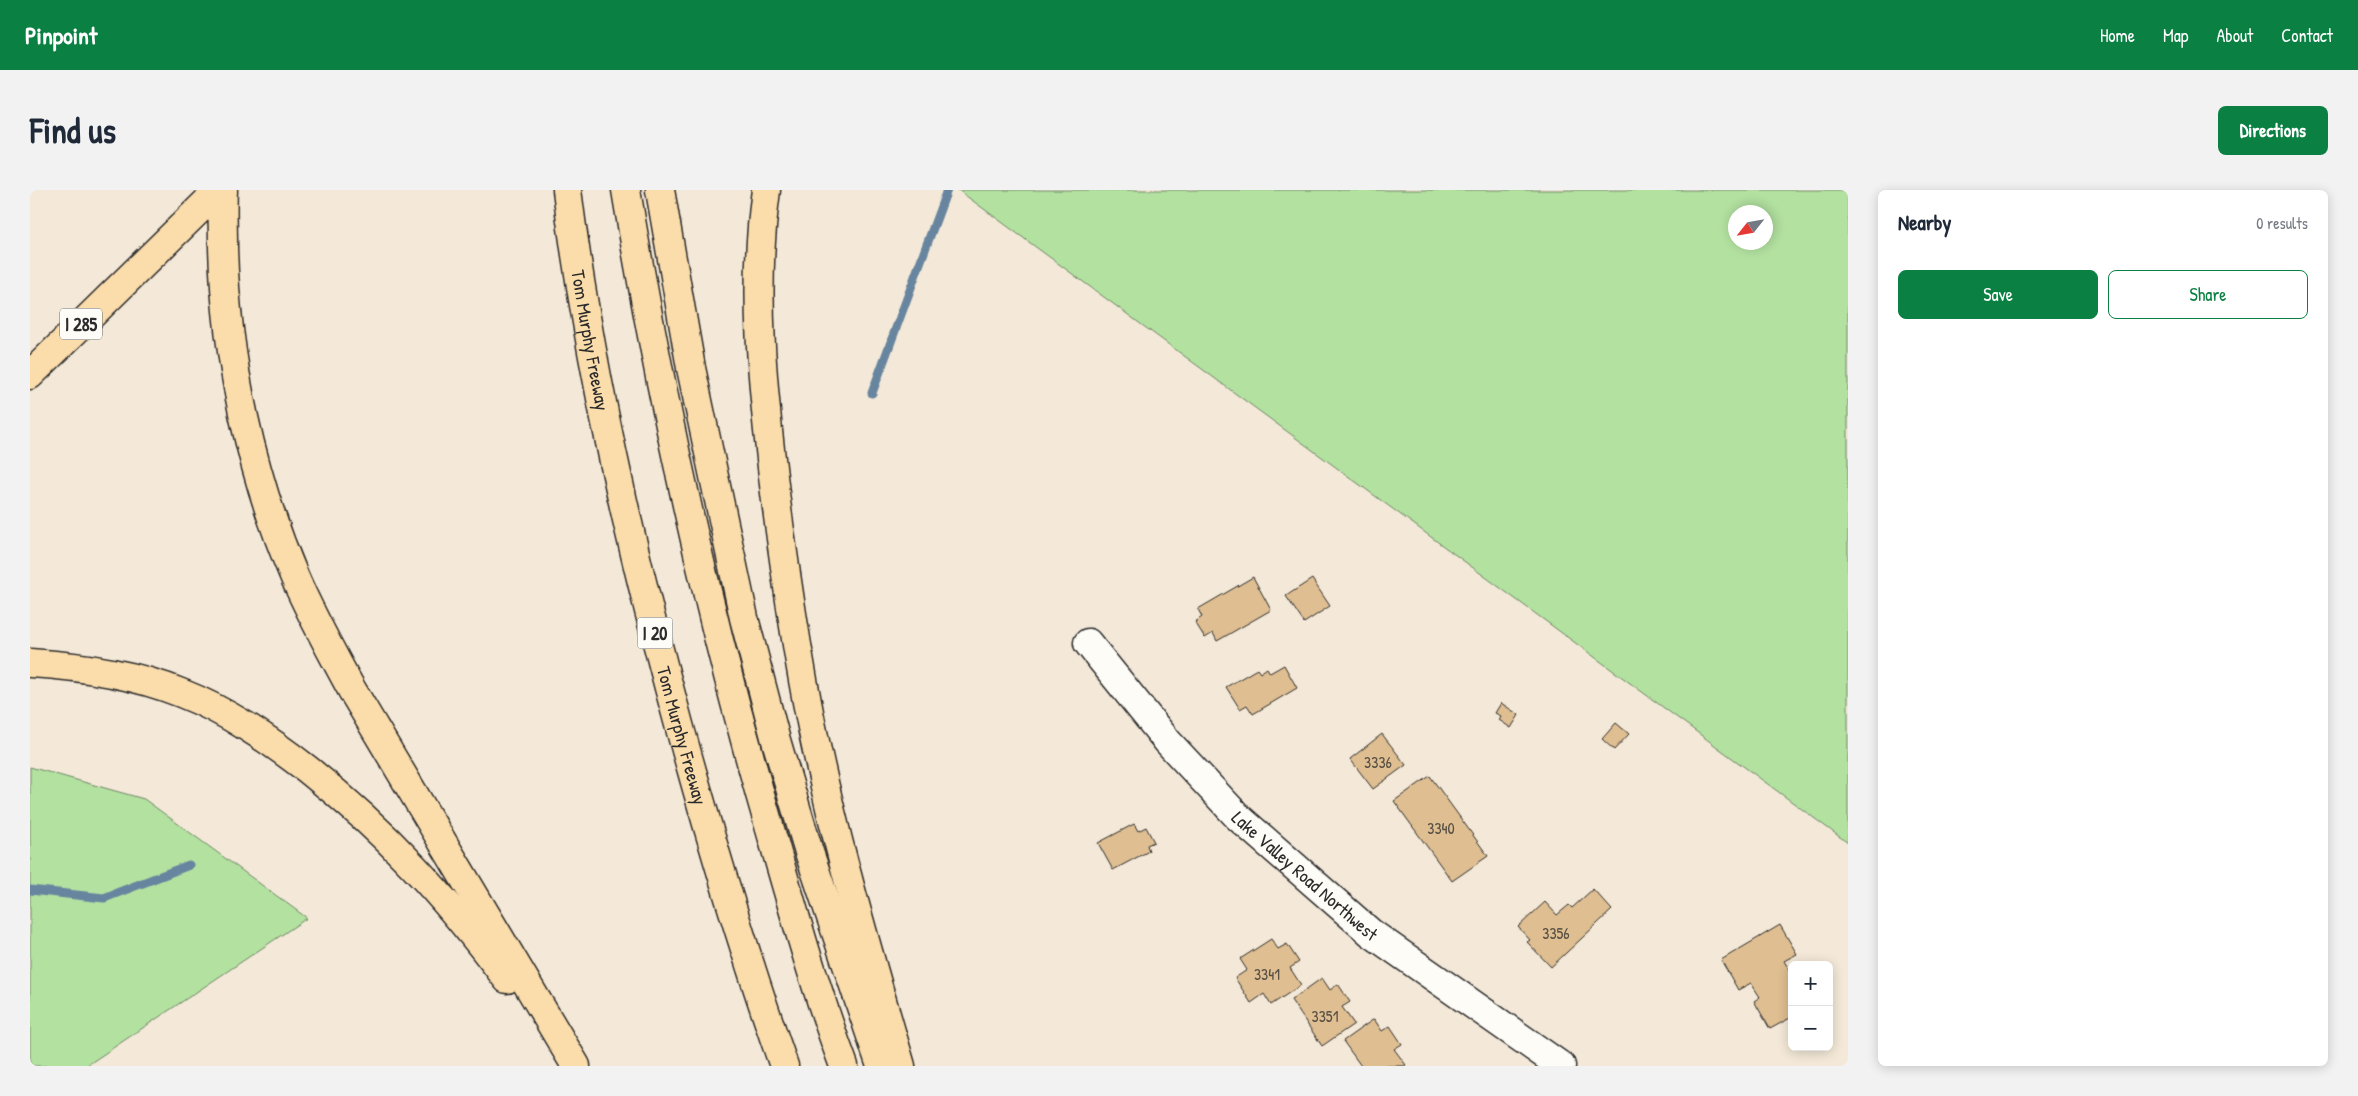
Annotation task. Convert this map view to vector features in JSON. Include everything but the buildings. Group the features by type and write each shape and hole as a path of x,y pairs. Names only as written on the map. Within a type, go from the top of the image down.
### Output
{"highway":[{"name":"I 285","path":"30,375 219,190"},
{"path":"223,190 224,279 230,344 248,432 272,516 295,578 357,698 576,1066"},
{"name":"Tom Murphy Freeway","path":"567,190 602,403 650,614 722,873 784,1066"},
{"path":"626,190 664,397 701,571 743,737 798,925 844,1066"},
{"path":"660,190 693,378 744,618 775,736 809,852 881,1066"},
{"path":"766,190 760,262 759,326 766,420 784,564 803,681 827,788 900,1066"},
{"path":"30,663 86,668 134,678 181,693 231,716 280,748 379,830 425,877 470,930 572,1066"}],"street":[{"name":"Lake Valley Road Northwest","path":"1088,643 1168,742 1238,817 1371,933 1561,1066"}],"green space":[{"path":"958,190 1848,190 1848,843"},
{"path":"30,767 144,799 307,918 86,1066 30,1066"}],"waterway":[{"path":"872,393 947,190"},
{"path":"30,890 104,898 189,865"}]}
